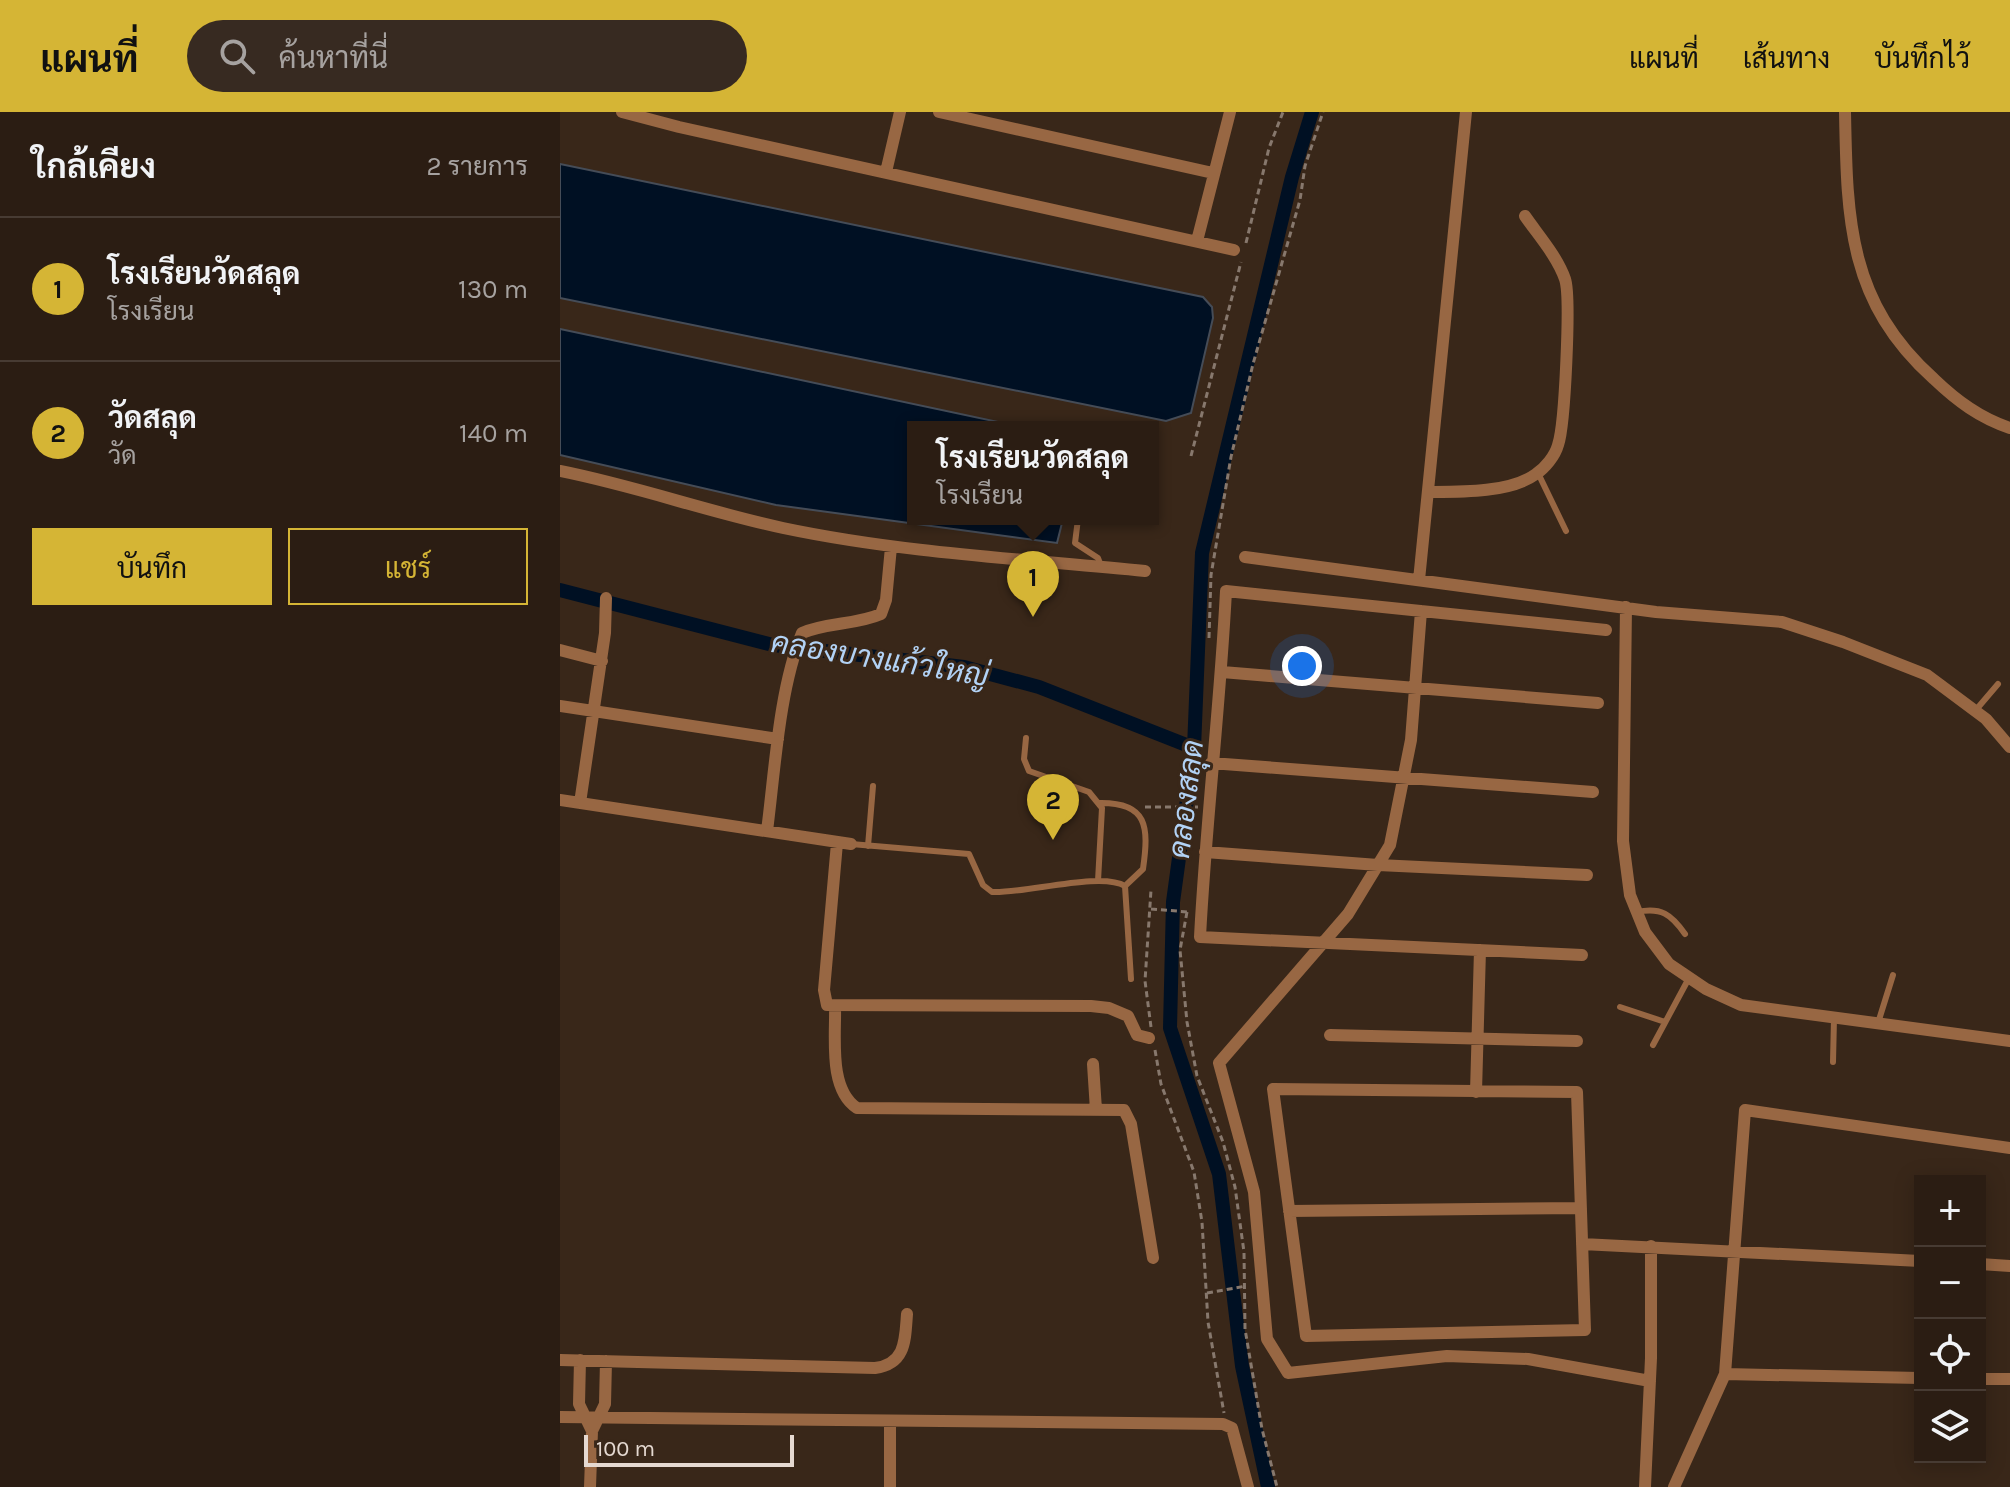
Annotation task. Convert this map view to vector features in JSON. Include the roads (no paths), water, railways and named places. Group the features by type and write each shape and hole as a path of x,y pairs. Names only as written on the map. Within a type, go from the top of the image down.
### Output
{"street":[{"path":"622,112 1240,251"},
{"path":"886,172 900,112"},
{"path":"939,112 1213,173"},
{"path":"1197,241 1230,112"},
{"path":"1419,580 1466,112"},
{"path":"1845,112 1847,201 1859,266 1883,321 1912,359 1941,386 1974,413 2010,428"},
{"path":"1428,492 1470,492 1518,482 1538,473 1554,453 1562,425 1567,296 1564,277 1525,216"},
{"path":"560,471 635,487 783,528 891,547 1145,571"},
{"path":"767,831 778,739 791,670 802,633 881,614 886,600 891,547"},
{"path":"1245,557 1689,616 1782,622 1927,675 1986,719 2010,747"},
{"path":"1582,955 1200,937 1211,763 1222,672 1226,591 1606,630"},
{"path":"580,803 602,661 606,599"},
{"path":"1626,607 1623,841 1630,895 1645,932 1669,964 1706,989 1741,1005 2010,1041"},
{"path":"1421,611 1411,740 1390,845 1348,914 1219,1063 1254,1192 1267,1339 1288,1373 1447,1356 1528,1359 1650,1381"},
{"path":"560,650 602,661"},
{"path":"1222,672 1598,703"},
{"path":"560,706 778,739"},
{"path":"1211,763 1593,792"},
{"path":"560,800 851,844"},
{"path":"837,843 825,1003 835,1006 1109,1008 1128,1016 1137,1035 1152,1042"},
{"path":"1205,852 1378,865 1587,875"},
{"path":"1476,1092 1480,950"},
{"path":"835,1006 836,1062 841,1089 848,1102 857,1108 1124,1110 1129,1116 1153,1258"},
{"path":"1330,1035 1577,1041"},
{"path":"1093,1064 1096,1110"},
{"path":"1273,1089 1476,1092 1577,1092 1585,1330 1306,1336 1273,1089"},
{"path":"1674,1487 1725,1374 1745,1110 2010,1148"},
{"path":"1289,1211 1581,1208"},
{"path":"1582,1244 1914,1261"},
{"path":"1645,1487 1651,1246"},
{"path":"1986,1264 2010,1266"},
{"path":"560,1360 883,1367 899,1357 905,1347 907,1314"},
{"path":"580,1360 579,1404 592,1431"},
{"path":"590,1487 592,1431 605,1404 606,1361"},
{"path":"1725,1374 1914,1378"},
{"path":"1986,1379 2010,1379"},
{"path":"560,1417 1223,1424 1232,1428 1248,1487"},
{"path":"890,1422 890,1487"}],"lane":[{"path":"1538,473 1566,531"},
{"path":"1077,525 1075,543 1098,558 1101,567"},
{"path":"1975,711 1998,684"},
{"path":"1026,738 1024,759 1029,771 1089,792 1102,808 1098,881"},
{"path":"868,846 873,786"},
{"path":"1099,803 1130,806 1145,829 1143,869 1125,886"},
{"path":"851,844 969,854 983,885 992,892 1098,881 1125,886"},
{"path":"1125,886 1131,979"},
{"path":"1637,912 1651,909 1664,911 1685,934"},
{"path":"1878,1023 1893,975"},
{"path":"1653,1045 1689,978"},
{"path":"1620,1007 1665,1022"},
{"path":"1833,1062 1834,1017"}],"water":[{"path":"560,164 1203,297 1212,307 1213,318 1191,413 1166,421 560,298"},
{"path":"560,329 994,421 907,421 907,523 776,505 560,455"},
{"path":"924,525 1062,525 1057,543"}],"waterway":[{"name":"คลองสลุด","path":"1268,1487 1242,1366 1219,1174 1170,1028 1173,902 1194,748 1202,553 1292,177 1312,112"},
{"name":"คลองบางแก้วใหญ่","path":"560,590 773,645 964,667 1039,687 1194,748"}],"place":[{"name":"โรงเรียนวัดสลุด","path":"1033,617"},
{"name":"วัดสลุด","path":"1053,840"}]}
